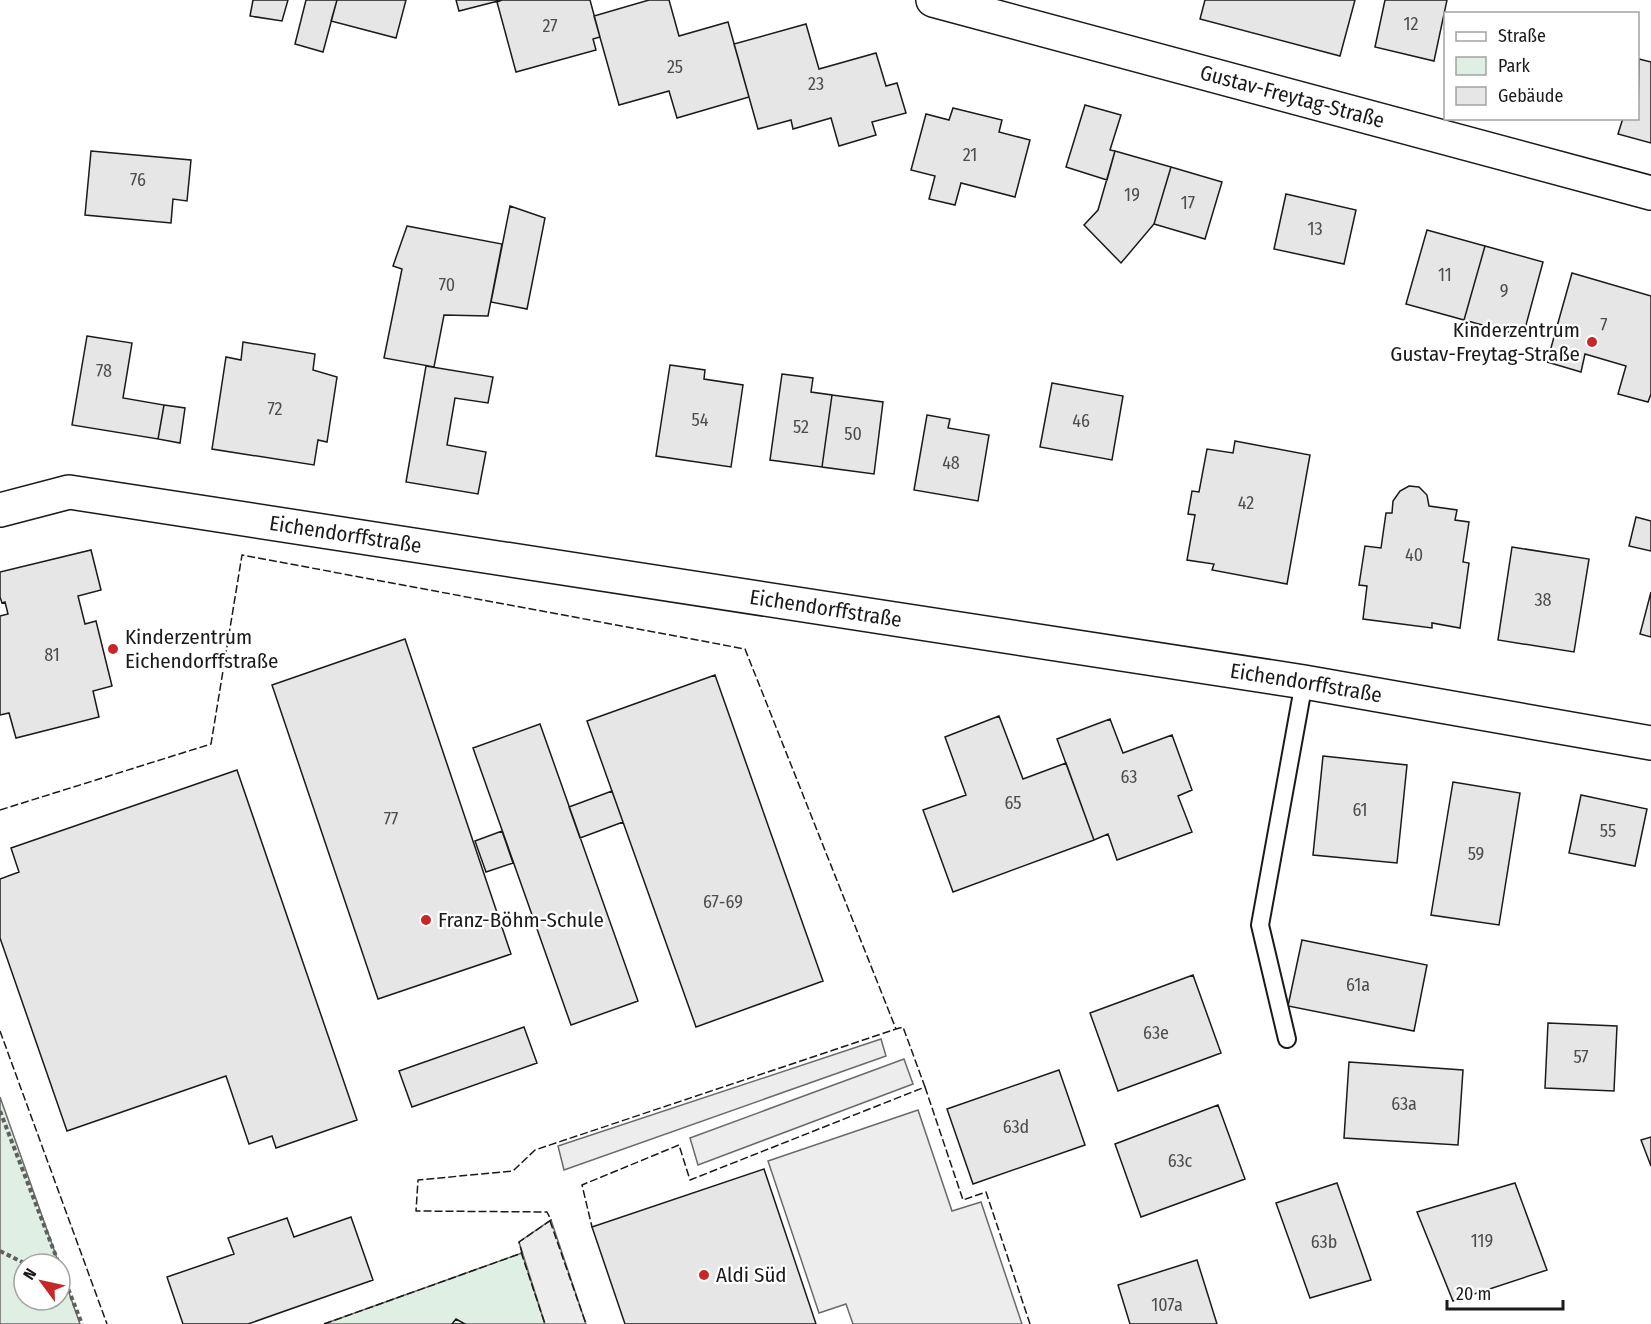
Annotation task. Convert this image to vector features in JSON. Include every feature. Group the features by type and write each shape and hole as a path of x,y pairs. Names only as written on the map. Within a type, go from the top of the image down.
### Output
{"street":[{"name":"Gustav-Freytag-Straße","path":"933,0 1651,193"},
{"name":"Eichendorffstraße","path":"0,510 69,492 1304,682 1651,743"}],"lane":[{"path":"1287,1039 1260,925 1304,682"}],"path":[{"path":"0,1111 54,1252"},
{"path":"72,1300 82,1324"}],"green space":[{"path":"0,1097 55,1252 12,1252 12,1312 72,1312 72,1301 80,1324 0,1324"},
{"path":"522,1253 545,1324 324,1324"}],"shaded area":[{"path":"881,1039 886,1056 564,1170 558,1146"},
{"path":"904,1059 913,1084 698,1165 690,1138"},
{"path":"918,1110 952,1211 981,1202 1022,1324 853,1324 846,1304 819,1313 768,1161"},
{"path":"551,1220 586,1324 545,1324 519,1242"}],"building":[{"path":"253,0 288,0 282,21 250,16"},
{"path":"306,0 337,0 323,52 295,44"},
{"path":"337,0 406,0 396,38 331,21"},
{"path":"456,0 502,0 459,11"},
{"path":"502,0 590,0 600,37 593,39 596,50 516,72 497,2"},
{"path":"649,0 669,0 679,36 728,22 749,97 677,118 669,91 619,105 594,16"},
{"path":"1205,0 1355,0 1340,56 1200,19"},
{"path":"1385,0 1447,0 1434,61 1375,47"},
{"path":"806,24 819,69 876,53 886,86 897,83 906,113 872,122 876,135 839,146 831,118 793,129 791,120 758,129 734,44"},
{"path":"1639,59 1651,62 1651,143 1618,134 1622,120 1639,120"},
{"path":"1085,105 1121,115 1110,150 1115,151 1107,180 1066,167"},
{"path":"953,108 1002,120 999,132 1030,140 1015,197 961,183 955,205 929,199 935,176 911,170 926,114 949,120"},
{"path":"91,151 191,160 187,201 173,199 171,223 85,215"},
{"path":"1115,151 1171,167 1154,224 1121,263 1084,225 1098,210"},
{"path":"1171,167 1222,182 1205,239 1154,224"},
{"path":"1286,194 1356,210 1344,264 1274,249"},
{"path":"510,206 545,218 527,309 491,302"},
{"path":"407,226 502,244 488,316 444,315 434,367 384,358 402,269 393,266"},
{"path":"1427,230 1485,246 1464,320 1406,304"},
{"path":"1485,246 1543,262 1523,336 1464,320"},
{"path":"1572,273 1651,296 1651,394 1648,402 1618,394 1626,366 1585,354 1581,372 1547,362"},
{"path":"87,336 132,343 123,398 164,405 158,439 72,425"},
{"path":"243,342 315,354 313,370 337,377 327,442 318,440 314,465 212,449 226,357 241,360"},
{"path":"670,365 705,370 704,379 743,385 731,467 656,456"},
{"path":"426,366 493,377 488,403 455,398 447,445 486,452 478,494 406,482"},
{"path":"782,374 813,378 811,392 832,395 822,467 770,460"},
{"path":"1052,383 1123,396 1112,460 1040,447"},
{"path":"832,395 883,402 874,474 822,467"},
{"path":"164,405 185,408 180,443 158,439"},
{"path":"927,415 950,419 948,428 989,435 978,501 914,490"},
{"path":"1235,441 1310,455 1287,584 1212,570 1214,564 1187,560 1195,515 1188,514 1192,491 1199,492 1207,449 1233,453"},
{"path":"1409,486 1419,487 1427,495 1429,506 1457,510 1455,520 1469,522 1463,562 1469,563 1460,628 1432,623 1432,628 1363,619 1367,586 1359,585 1365,546 1381,548 1386,513 1392,513 1393,501 1400,491"},
{"path":"1636,517 1651,521 1651,551 1629,546"},
{"path":"1512,547 1589,559 1574,652 1498,640"},
{"path":"91,550 101,590 78,596 85,624 96,621 112,686 93,691 99,717 16,738 9,713 0,715 0,616 8,614 5,602 2,603 0,597 0,572"},
{"path":"1651,592 1651,637 1640,634"},
{"path":"405,639 511,954 378,999 272,685"},
{"path":"715,675 823,981 696,1027 587,721"},
{"path":"999,716 1023,779 1066,763 1094,840 953,892 923,810 966,795 945,737"},
{"path":"1110,719 1123,753 1172,735 1192,790 1178,796 1192,832 1117,860 1108,834 1094,840 1057,739"},
{"path":"540,724 638,1001 571,1025 473,748"},
{"path":"1323,756 1407,765 1397,863 1313,855"},
{"path":"237,770 357,1120 276,1148 272,1136 249,1144 226,1076 67,1131 0,938 0,879 19,872 11,848"},
{"path":"1453,782 1520,793 1499,925 1431,915"},
{"path":"612,791 623,822 580,838 569,807"},
{"path":"1581,795 1647,809 1635,866 1569,853"},
{"path":"502,831 513,863 486,872 475,841"},
{"path":"1302,940 1427,965 1414,1031 1288,1006"},
{"path":"1193,975 1221,1053 1118,1091 1090,1013"},
{"path":"1548,1023 1617,1026 1614,1091 1545,1088"},
{"path":"524,1027 537,1063 412,1107 399,1071"},
{"path":"1349,1062 1463,1070 1458,1145 1344,1138"},
{"path":"1059,1070 1085,1145 973,1184 947,1109"},
{"path":"1218,1105 1245,1179 1141,1217 1115,1144"},
{"path":"1651,1137 1651,1166 1641,1140"},
{"name":"Aldi Süd","path":"764,1169 816,1324 625,1324 592,1227"},
{"path":"1337,1183 1371,1280 1310,1298 1276,1203"},
{"path":"1515,1183 1547,1270 1453,1301 1417,1212"},
{"path":"351,1217 373,1280 248,1324 183,1324 167,1277 234,1254 228,1238 287,1218 294,1237"},
{"path":"1197,1260 1217,1324 1130,1324 1118,1285"},
{"path":"456,1319 465,1324 452,1324"}],"fence":[{"path":"0,810 211,744 242,555 745,649 896,1029 903,1027 925,1087 690,1180 679,1145 582,1185 592,1227"},
{"path":"324,1324 522,1253 519,1242 551,1220 547,1212 416,1211 418,1180 513,1171 535,1150 896,1029"},
{"path":"0,1031 107,1324"},
{"path":"925,1087 963,1200 986,1192 1030,1324"},
{"path":"550,1221 586,1324"},
{"path":"521,1252 545,1324"}],"place":[{"name":"Kinderzentrum Gustav-Freytag-Straße","path":"1592,342"},
{"name":"Kinderzentrum Eichendorffstraße","path":"113,649"},
{"name":"Franz-Böhm-Schule","path":"426,920"},
{"name":"Aldi Süd","path":"704,1275"}]}
